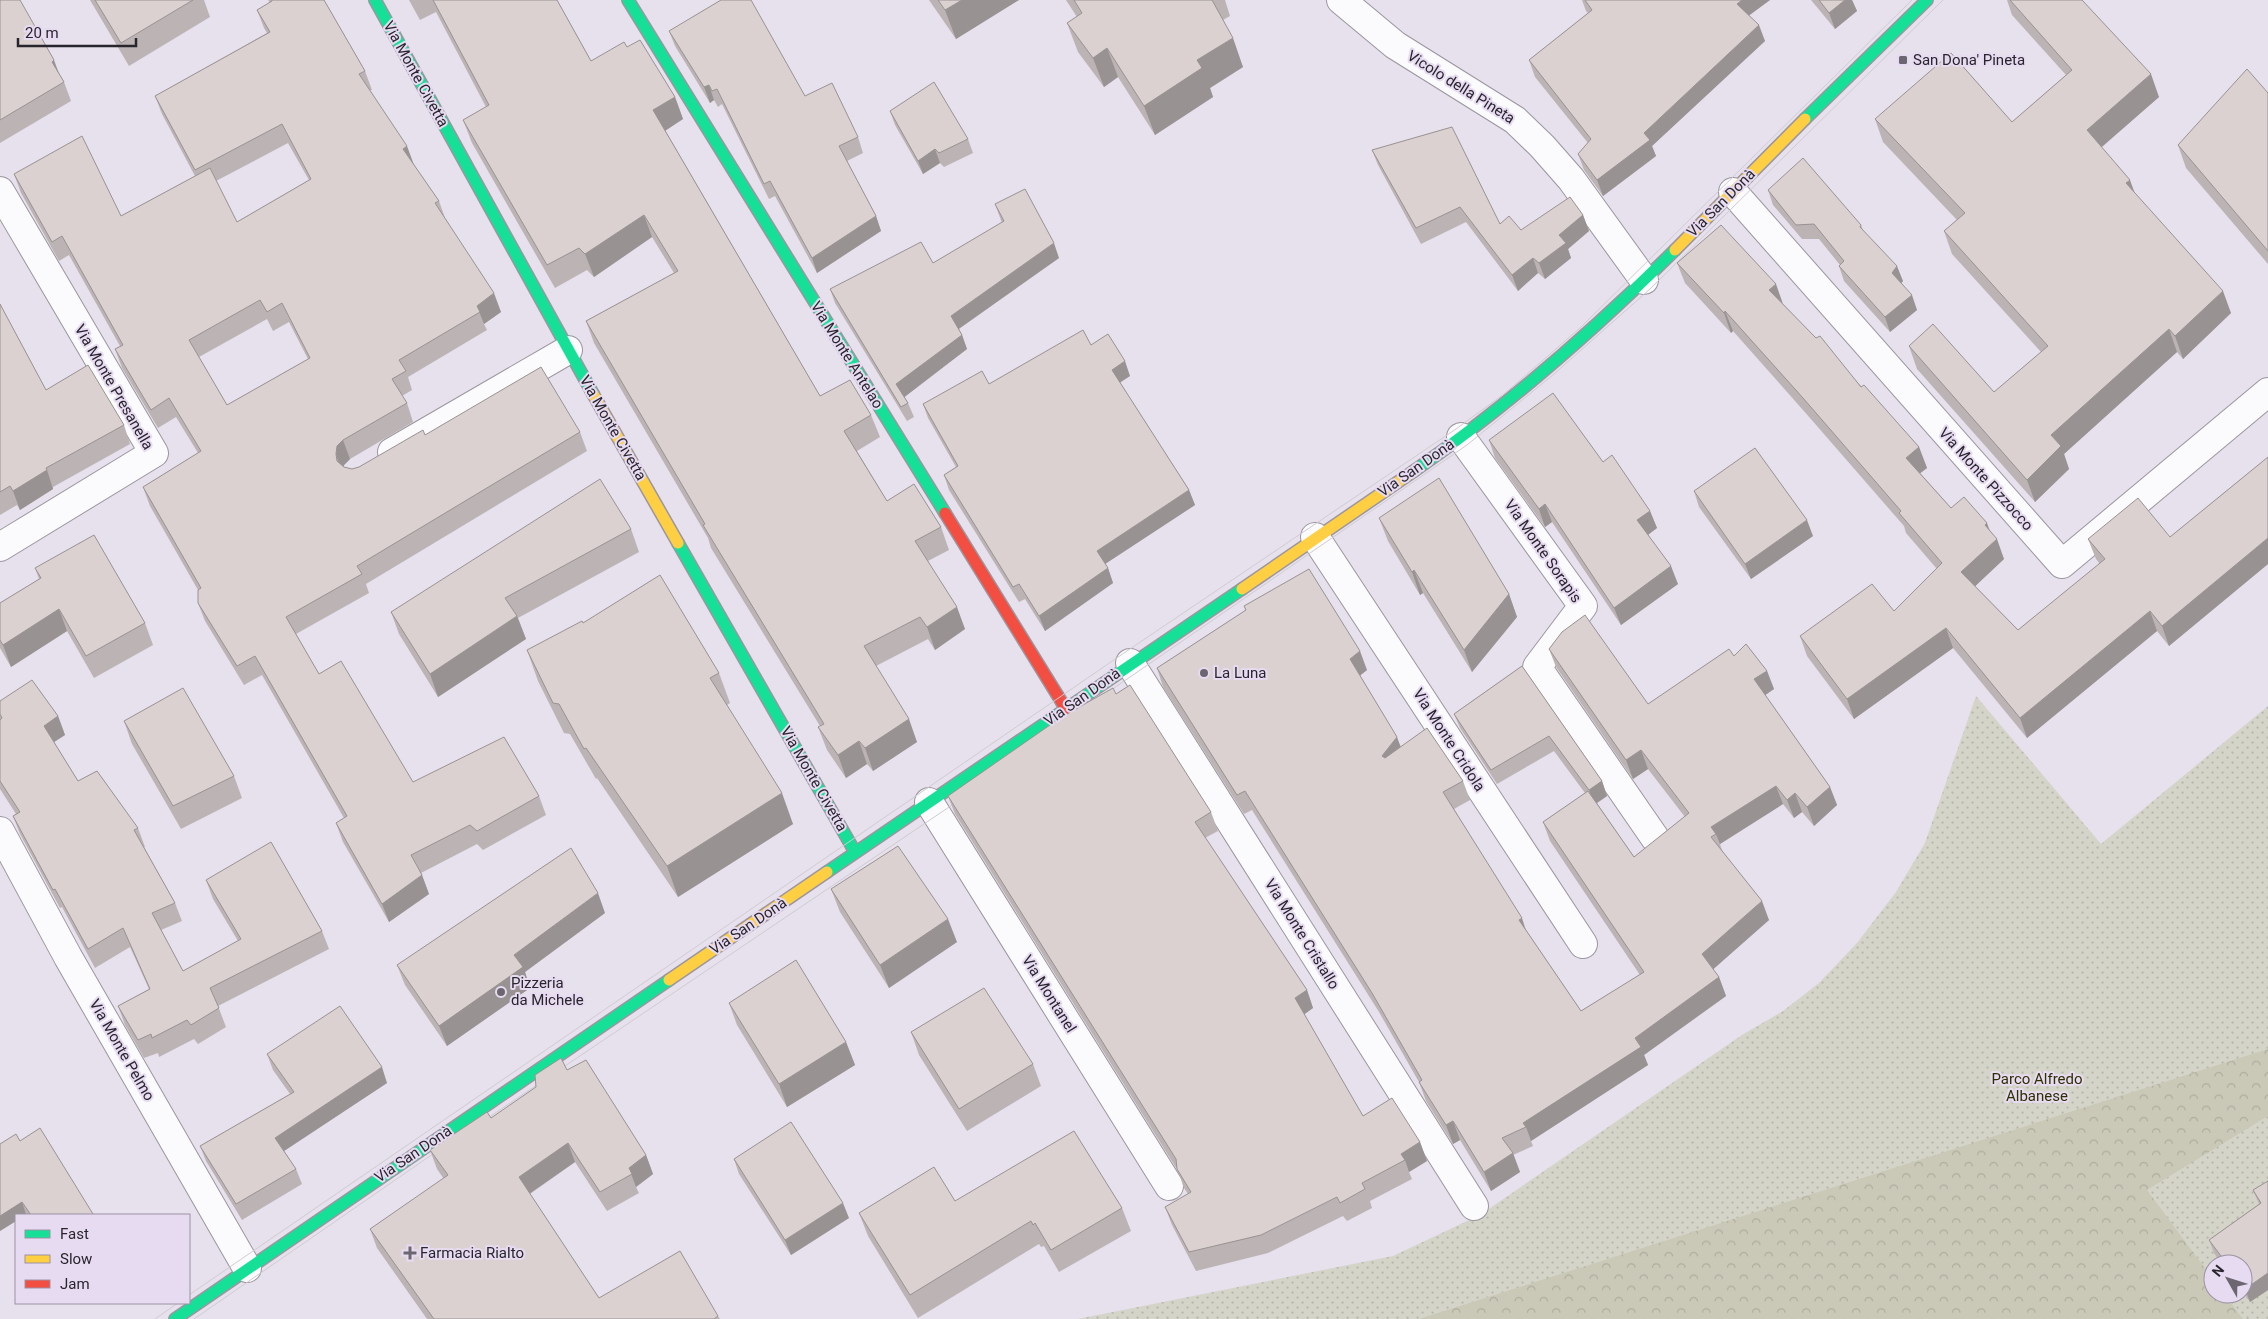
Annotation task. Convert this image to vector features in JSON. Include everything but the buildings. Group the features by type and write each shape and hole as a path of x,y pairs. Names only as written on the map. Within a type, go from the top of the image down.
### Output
{"street":[{"name":"Via Monte Civetta","path":"375,0 568,350 855,852"},
{"name":"Via Monte Antelao","path":"628,0 1066,709"},
{"name":"Vicolo della Pineta","path":"1341,0 1395,45 1514,120 1542,146 1571,179 1644,280"},
{"name":"Via San Donà","path":"175,1319 1461,437 1542,373 1644,280 1927,0"},
{"name":"Via Monte Presanella","path":"0,191 154,453 0,547"},
{"name":"Via Monte Pizzocco","path":"1733,192 2062,564 2268,392"},
{"path":"367,467 568,350"},
{"name":"Via Monte Sorapis","path":"1461,437 1583,606 1537,667 1656,838"},
{"name":"Via Monte Cridola","path":"1315,537 1583,944"},
{"name":"Via Monte Cristallo","path":"1130,663 1474,1206"},
{"name":"Via Montanel","path":"929,802 1169,1186"},
{"name":"Via Monte Pelmo","path":"0,831 68,957 247,1268"}],"green space":[{"name":"Parco Alfredo Albanese","path":"1976,696 2101,844 2268,706 2268,1319 1078,1319 1393,1256 1480,1215 1742,1035 1783,1011 1819,983 1857,943 1896,892 1925,843"},
{"path":"2268,1049 2268,1116 2147,1190 2203,1266 2203,1304 2232,1304 2243,1319 1419,1319"}],"tram line":[{"path":"190,1294 1124,653 1456,429 1504,394 1580,328 1912,0"},
{"path":"1101,697 1467,445 1554,374 1650,289 1943,0"},
{"path":"479,1124 964,797"},
{"path":"194,1319 443,1147"},
{"path":"155,1319 177,1304"}],"traffic: fast":[{"path":"375,0 593,394"},
{"path":"628,0 945,513"},
{"path":"1805,119 1927,0"},
{"path":"1414,471 1517,394 1582,338 1675,250"},
{"path":"678,543 855,852"},
{"path":"827,872 1242,589"},
{"path":"175,1319 669,980"}],"traffic: slow":[{"path":"1675,250 1805,119"},
{"path":"593,394 678,543"},
{"path":"1242,589 1414,471"},
{"path":"669,980 827,872"}],"traffic: jam":[{"path":"945,513 1066,709"}],"place":[{"name":"San Dona' Pineta","path":"1903,60"},
{"name":"La Luna","path":"1204,673"},
{"name":"Pizzeria da Michele","path":"501,992"},
{"name":"Farmacia Rialto","path":"410,1253"}]}
